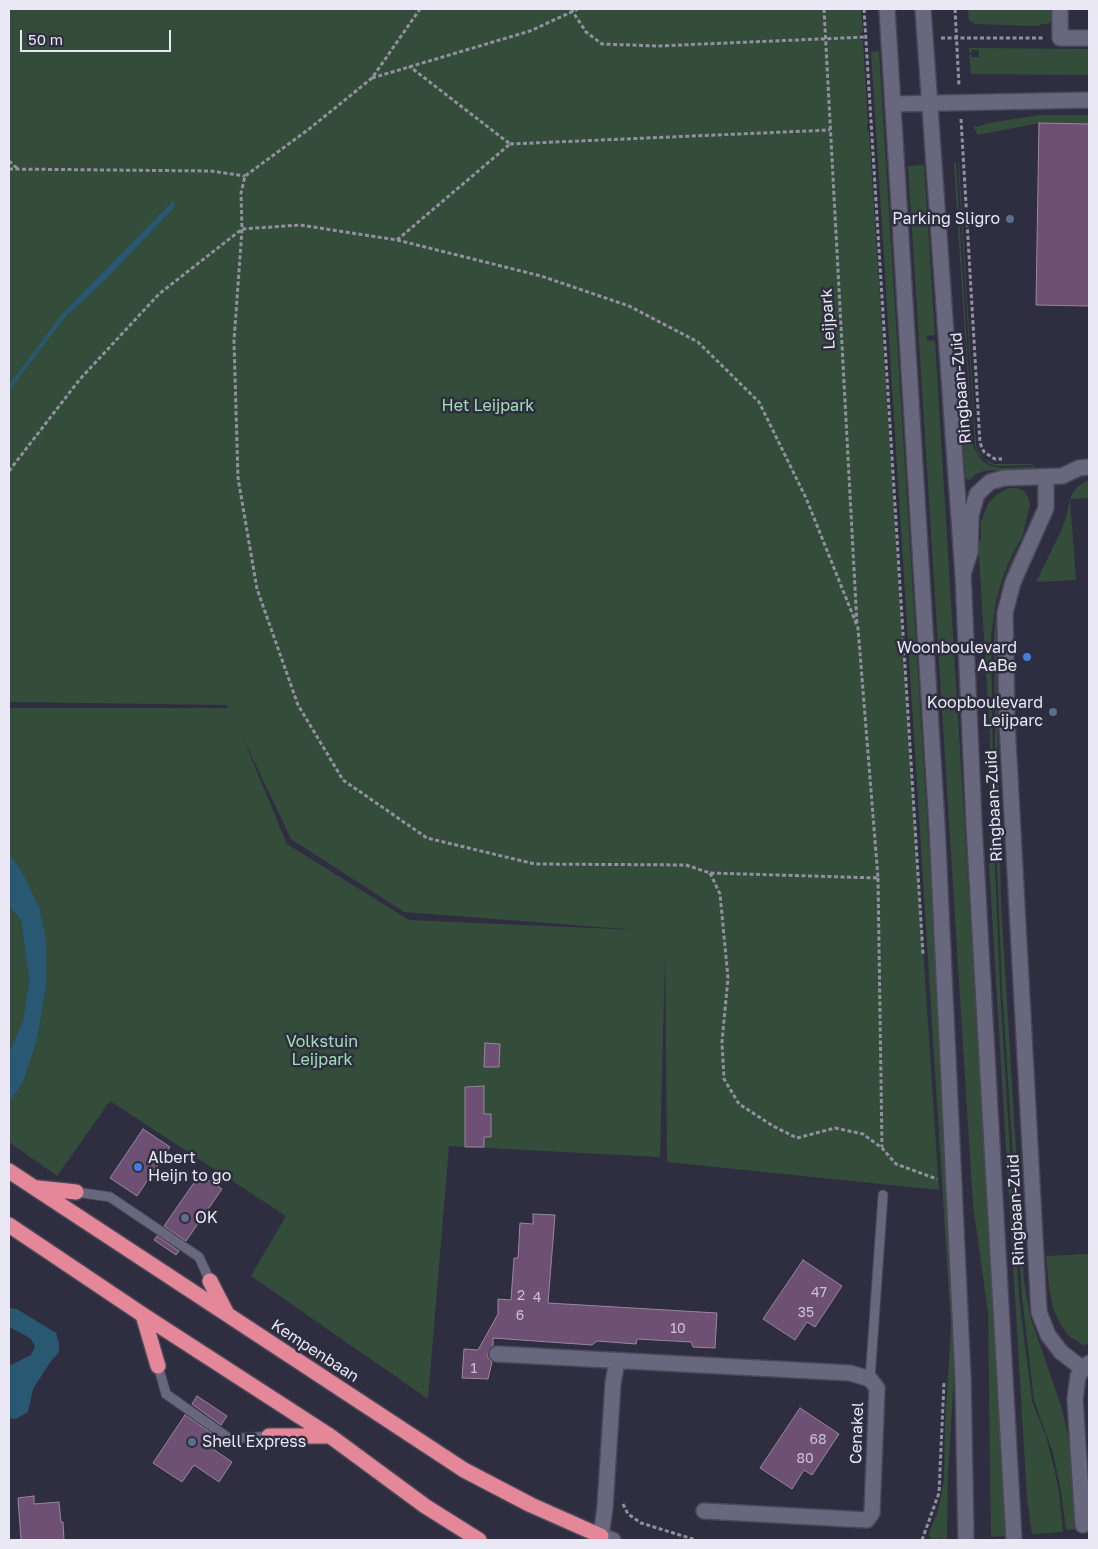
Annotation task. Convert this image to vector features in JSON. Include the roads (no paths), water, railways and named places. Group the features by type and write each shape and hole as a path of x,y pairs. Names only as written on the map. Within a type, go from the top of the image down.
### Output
{"highway":[{"name":"Kempenbaan","path":"10,1172 464,1470 602,1539"},
{"path":"34,1188 76,1192"},
{"path":"9,1225 143,1315 330,1436 425,1506 479,1540"},
{"path":"210,1281 228,1315"},
{"path":"143,1315 158,1366"},
{"path":"269,1436 330,1436"}],"main road":[{"path":"887,9 937,836 962,1368 966,1540"},
{"name":"Ringbaan-Zuid","path":"923,9 963,574 974,824 1014,1540"},
{"path":"1060,9 1060,38 1089,38"},
{"path":"893,104 1089,100"},
{"path":"963,574 970,552 971,515 977,494 990,482 1004,478 1062,476 1079,468 1089,467"},
{"name":"Ringbaan-Zuid","path":"1046,477 1046,508 1013,582 1005,613 1007,723 1038,1312 1048,1335 1061,1352 1086,1366 1078,1376 1075,1399 1084,1525"},
{"name":"Cenakel","path":"497,1354 617,1362 850,1373 870,1378 877,1388 872,1513 867,1520 704,1511"},
{"path":"602,1539 613,1383 617,1362"}],"lane":[{"path":"76,1192 110,1197 199,1257 210,1281"},
{"path":"870,1378 883,1195"},
{"path":"158,1366 166,1394 230,1439 269,1436"}],"water":[{"path":"173,201 175,205 172,210 104,281 64,318 9,391 9,385 63,313"},
{"path":"9,854 20,868 39,907 46,940 46,987 37,1040 23,1082 9,1103 9,1053 23,1021 29,979 21,920 9,906"},
{"path":"9,1308 17,1309 56,1333 59,1343 59,1352 33,1389 28,1412 16,1419 9,1418 9,1366 31,1355 35,1346 30,1338 9,1327"}],"place":[{"name":"Parking Sligro","path":"1010,219"},
{"name":"Woonboulevard AaBe","path":"1027,657"},
{"name":"Koopboulevard Leijparc","path":"1053,712"},
{"name":"Albert Heijn to go","path":"138,1167"},
{"name":"OK","path":"185,1218"},
{"name":"Shell Express","path":"192,1442"}],"park label":[{"name":"Het Leijpark","path":"488,406"},
{"name":"Volkstuin Leijpark","path":"322,1051"}]}
